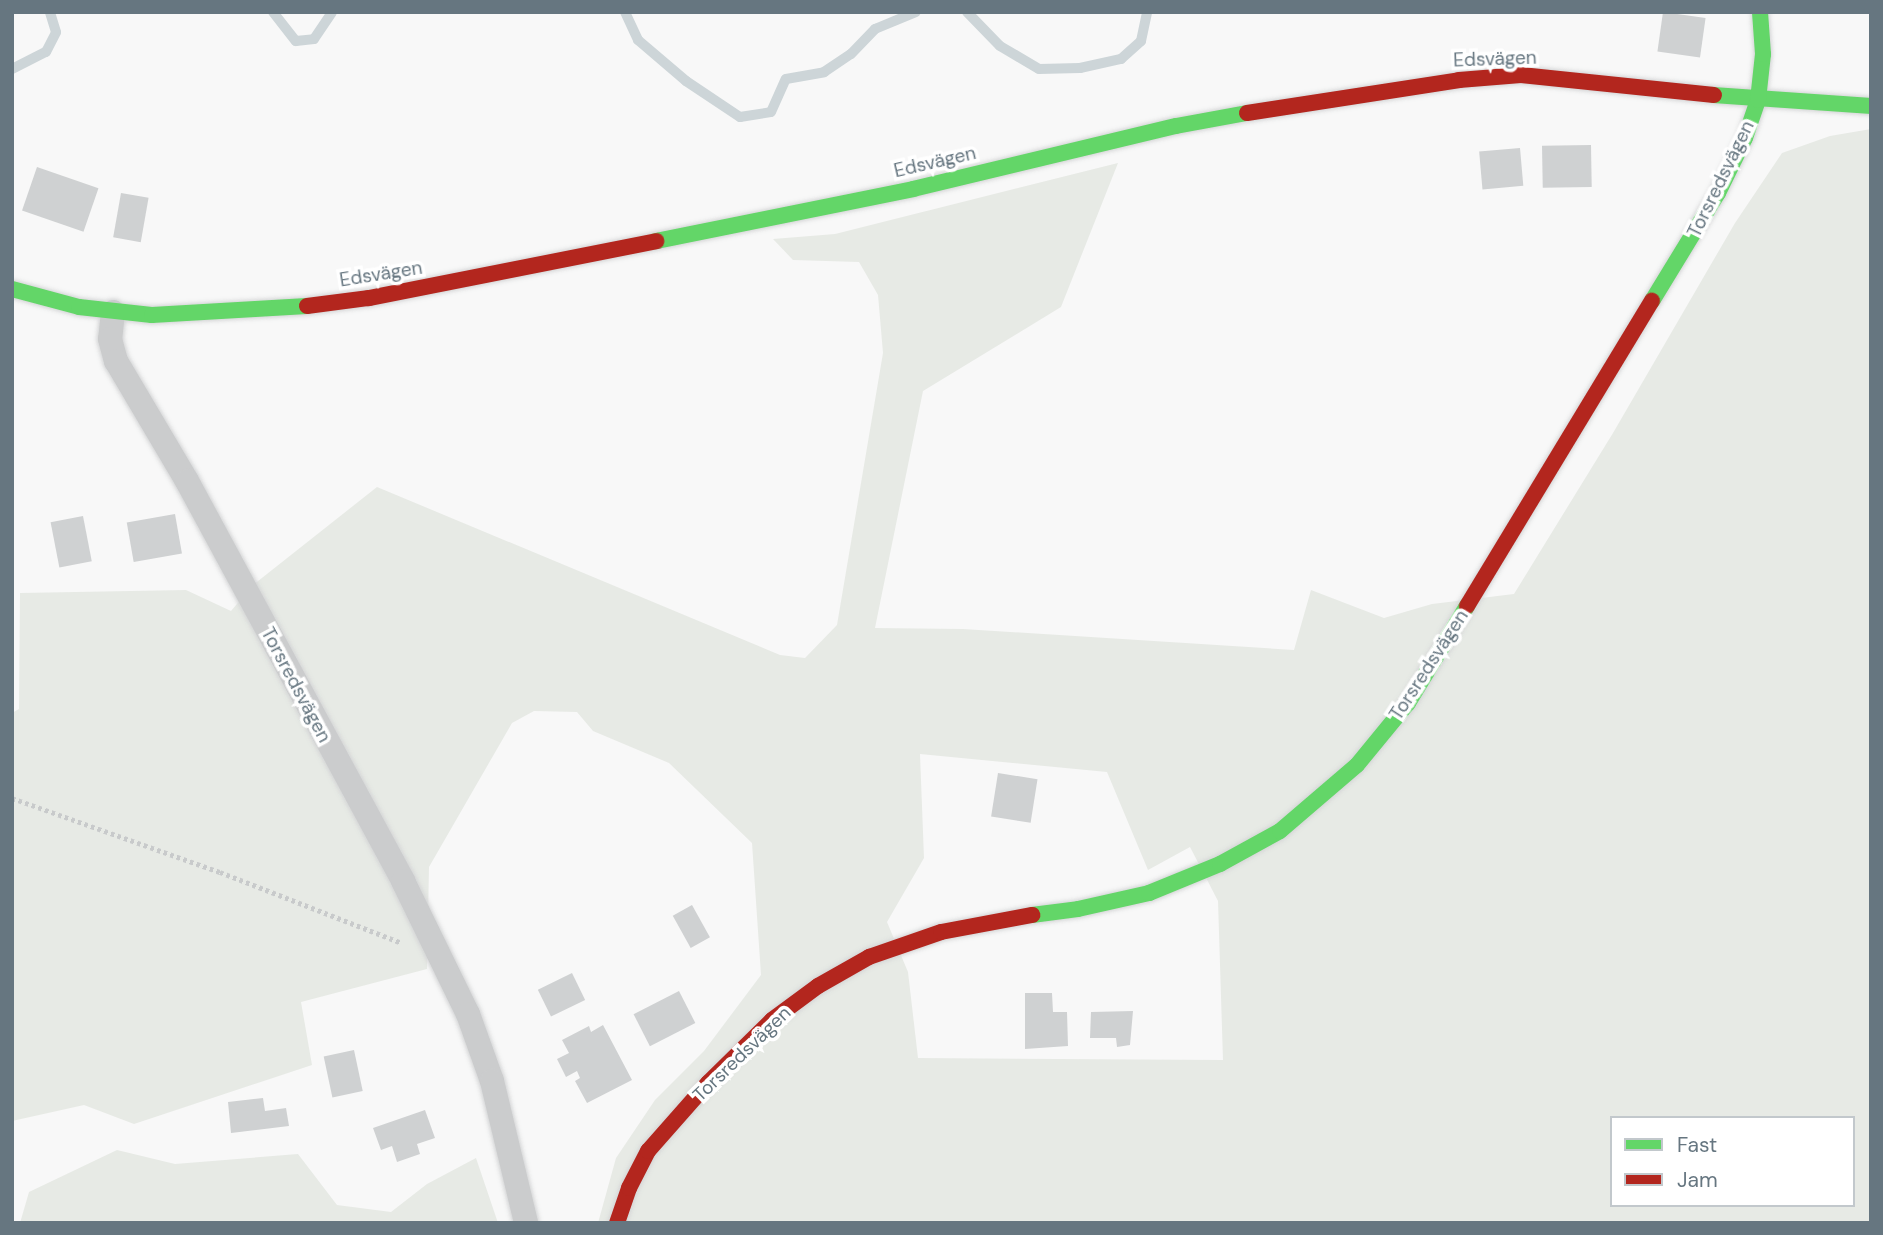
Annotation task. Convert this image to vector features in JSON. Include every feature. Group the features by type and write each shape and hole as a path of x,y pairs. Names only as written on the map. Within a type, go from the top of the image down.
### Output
{"street":[{"name":"Torsredsvägen","path":"617,1223 629,1188 648,1151 708,1083 772,1020 818,986 870,957 941,932 994,920 1077,909 1149,893 1220,864 1280,831 1357,765 1408,704 1718,193 1745,138 1758,100 1763,54 1760,12"},
{"name":"Edsvägen","path":"12,289 38,298 113,312 208,314 369,299 913,189 1176,126 1459,80 1521,75 1758,100 1871,106"},
{"name":"Torsredsvägen","path":"113,312 110,339 116,360 187,481 437,950 468,1014 492,1081 526,1223"}],"path":[{"path":"12,798 220,872 424,953 437,950"}],"shaded area":[{"path":"1871,129 1871,1223 598,1223 616,1158 655,1100 704,1051 761,975 752,843 669,763 593,731 577,712 534,711 512,723 429,867 427,969 301,1002 312,1065 134,1124 84,1105 12,1121 12,713 19,709 20,593 186,590 231,611 253,585 377,487 780,655 805,658 837,625 883,353 878,295 859,262 793,260 773,239 835,234 1118,163 1061,307 923,391 875,628 963,629 1294,650 1311,590 1384,618 1432,604 1514,594 1613,433 1735,223 1782,153 1830,136","holes":["920,754 1107,772 1148,870 1190,847 1218,901 1223,1060 918,1058 908,972 887,922 924,858"]},
{"path":"117,1150 175,1164 298,1154 337,1205 391,1212 427,1184 476,1158 498,1223 20,1223 29,1192"}],"building":[{"path":"1663,12 1706,18 1700,58 1657,52"},
{"path":"1591,145 1592,187 1543,188 1542,146"},
{"path":"1520,148 1523,186 1482,189 1479,152"},
{"path":"37,167 98,188 83,232 22,210"},
{"path":"121,193 149,198 141,242 113,237"},
{"path":"175,514 182,553 134,562 127,523"},
{"path":"83,516 92,561 59,567 51,522"},
{"path":"998,773 1038,779 1031,823 991,816"},
{"path":"692,905 710,937 691,948 673,916"},
{"path":"572,973 585,1000 551,1017 538,990"},
{"path":"679,991 695,1023 650,1046 634,1014"},
{"path":"1025,993 1052,993 1053,1012 1067,1012 1068,1046 1025,1049"},
{"path":"1133,1011 1130,1045 1117,1047 1116,1038 1090,1038 1091,1012"},
{"path":"603,1025 632,1080 587,1103 575,1081 580,1078 577,1071 566,1077 557,1059 569,1053 562,1040 589,1026 591,1032"},
{"path":"354,1050 363,1091 332,1098 324,1056"},
{"path":"263,1098 265,1111 286,1108 289,1126 231,1133 228,1102"},
{"path":"425,1110 435,1138 417,1144 420,1154 397,1162 392,1146 381,1150 373,1128"}],"waterway":[{"path":"12,69 46,52 56,32 50,12"},
{"path":"273,12 296,41 314,39 332,12"},
{"path":"625,12 638,40 686,81 740,117 771,112 786,79 824,72 851,54 875,29 916,12"},
{"path":"967,12 1000,46 1039,69 1080,68 1121,59 1141,41 1147,12"}],"traffic: fast":[{"path":"1652,301 1718,193 1745,138 1758,100 1763,54 1760,12"},
{"path":"1714,95 1871,106"},
{"path":"656,241 913,189 1176,126 1247,113"},
{"path":"12,289 79,307 152,315 307,306"},
{"path":"1032,915 1078,909 1149,893 1220,864 1280,831 1357,765 1408,703 1467,606"}],"traffic: jam":[{"path":"1247,113 1459,80 1521,75 1714,95"},
{"path":"307,306 369,298 656,241"},
{"path":"1467,606 1652,301"},
{"path":"617,1223 629,1188 648,1151 708,1083 772,1020 818,986 869,957 941,932 1032,915"}]}
